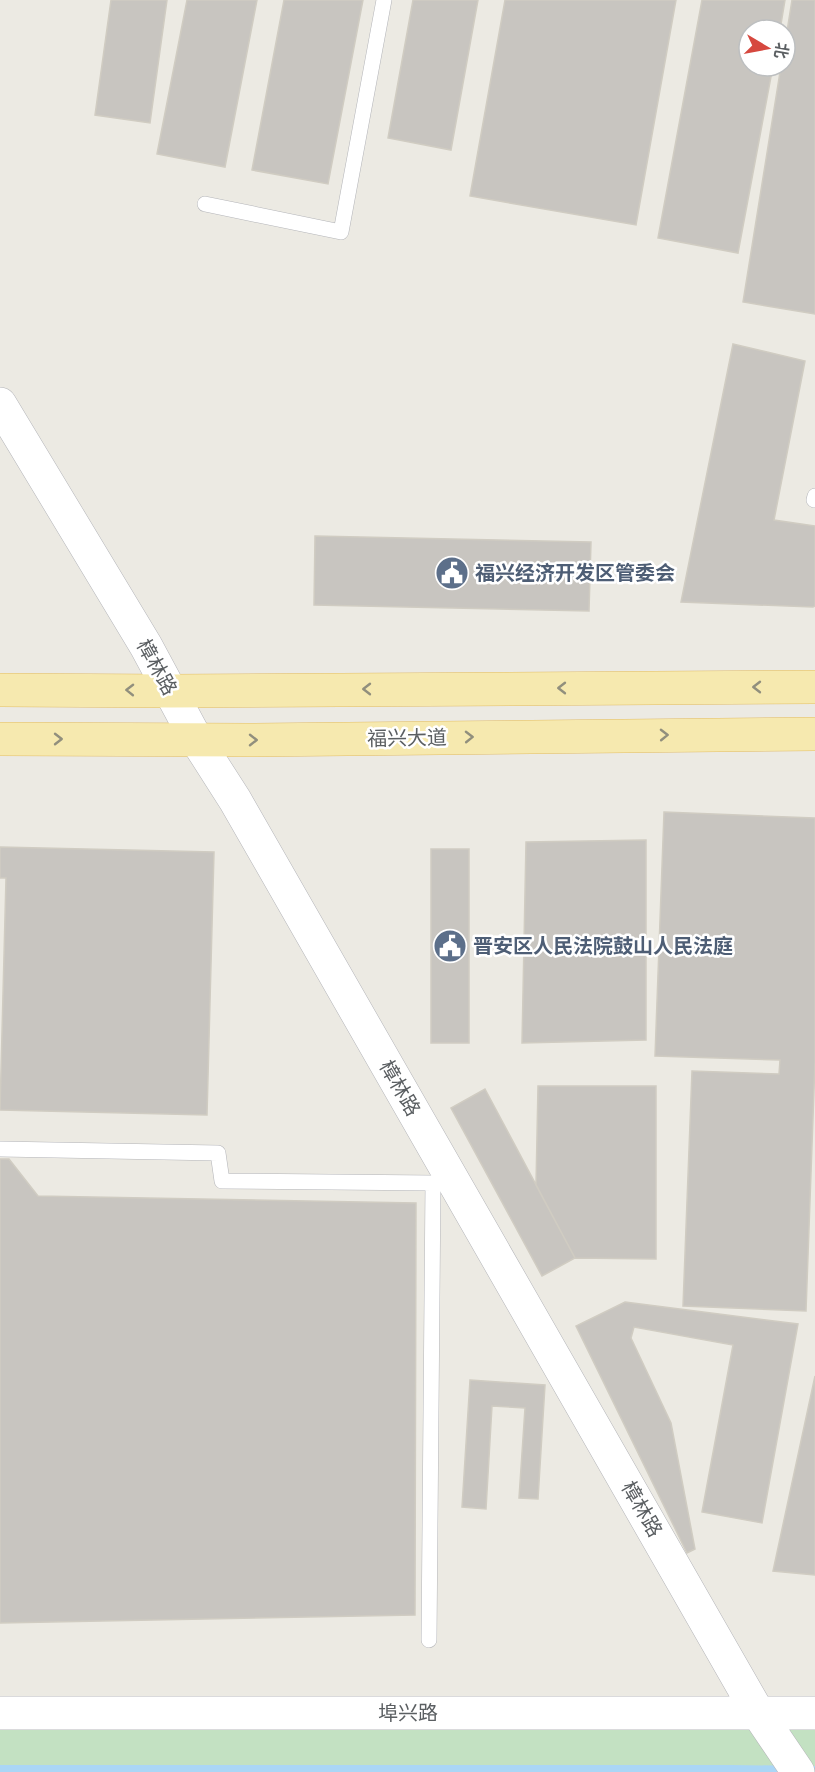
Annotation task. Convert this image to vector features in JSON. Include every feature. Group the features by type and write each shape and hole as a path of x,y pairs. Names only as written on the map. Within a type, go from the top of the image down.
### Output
{"main road":[{"path":"0,690 815,687"},
{"name":"福兴大道","path":"0,739 272,740 815,734"}],"street":[{"name":"樟林路","path":"0,404 171,691 196,739 235,800 758,1713 793,1763"},
{"name":"埠兴路","path":"0,1713 815,1713"}],"lane":[{"path":"205,204 341,232 384,0"},
{"path":"0,1149 218,1153 222,1181 433,1183 429,1640"}],"green space":[{"path":"0,1719 815,1721 815,1766 0,1765"}],"water":[{"path":"0,1765 731,1765 815,1766 815,1772 0,1772"}],"building":[{"path":"111,0 167,0 150,123 95,115"},
{"path":"187,0 257,0 225,167 157,154"},
{"path":"284,0 363,0 328,184 252,170"},
{"path":"413,0 478,0 451,150 388,138"},
{"path":"505,0 676,0 636,225 470,196"},
{"path":"702,0 785,0 782,18 737,18 737,78 771,78 738,253 658,238"},
{"path":"792,0 815,0 815,314 743,302 779,78 797,78 797,18 789,18"},
{"path":"733,344 805,361 774,520 815,526 815,606 813,607 681,602"},
{"name":"福兴经济开发区管委会","path":"315,536 591,542 589,611 314,605"},
{"path":"664,812 815,818 815,1062 806,1311 683,1306 692,1071 779,1074 780,1060 655,1056"},
{"path":"646,840 646,1040 522,1043 526,842"},
{"path":"0,847 214,852 207,1115 0,1110 6,878 0,878"},
{"name":"晋安区人民法院鼓山人民法庭","path":"431,849 469,849 469,1043 431,1043"},
{"path":"538,1086 656,1086 656,1259 575,1258 536,1185"},
{"path":"485,1089 575,1258 542,1276 451,1108"},
{"path":"0,1159 9,1159 38,1196 416,1203 415,1615 0,1623"},
{"path":"625,1302 798,1324 762,1523 702,1512 733,1345 634,1327 631,1338 671,1423 695,1549 687,1553 576,1326"},
{"path":"815,1376 815,1575 773,1571"},
{"path":"470,1380 545,1385 538,1499 519,1498 525,1408 492,1406 486,1509 462,1507"}],"place":[{"name":"福兴经济开发区管委会","path":"452,573"},
{"name":"晋安区人民法院鼓山人民法庭","path":"450,946"}]}
